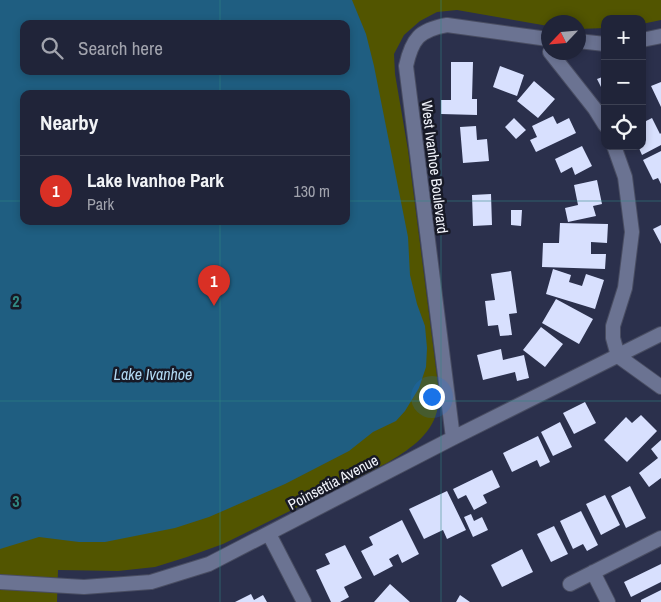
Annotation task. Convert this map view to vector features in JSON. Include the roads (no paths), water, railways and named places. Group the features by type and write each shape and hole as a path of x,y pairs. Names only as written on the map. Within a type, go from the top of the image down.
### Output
{"street":[{"name":"West Ivanhoe Boulevard","path":"453,438 406,66 410,49 419,36 431,28 447,25 541,38"},
{"path":"646,39 661,36"},
{"path":"586,42 601,44"},
{"path":"557,60 601,119"},
{"path":"615,150 625,177 632,232 625,288 613,326 613,338 618,356 661,387"},
{"name":"Poinsettia Avenue","path":"0,582 84,587 151,582 209,564 453,438 661,334"},
{"path":"269,534 304,602"},
{"path":"570,584 661,538"},
{"path":"593,572 608,602"}],"water":[{"name":"Lake Ivanhoe","path":"0,0 352,0 366,34 374,66 408,237 410,275 425,326 426,367 419,388 405,411 396,421 373,432 349,451 285,484 209,517 175,528 105,542 79,542 39,537 0,549"}],"place":[{"name":"Lake Ivanhoe Park","path":"214,306"}]}
